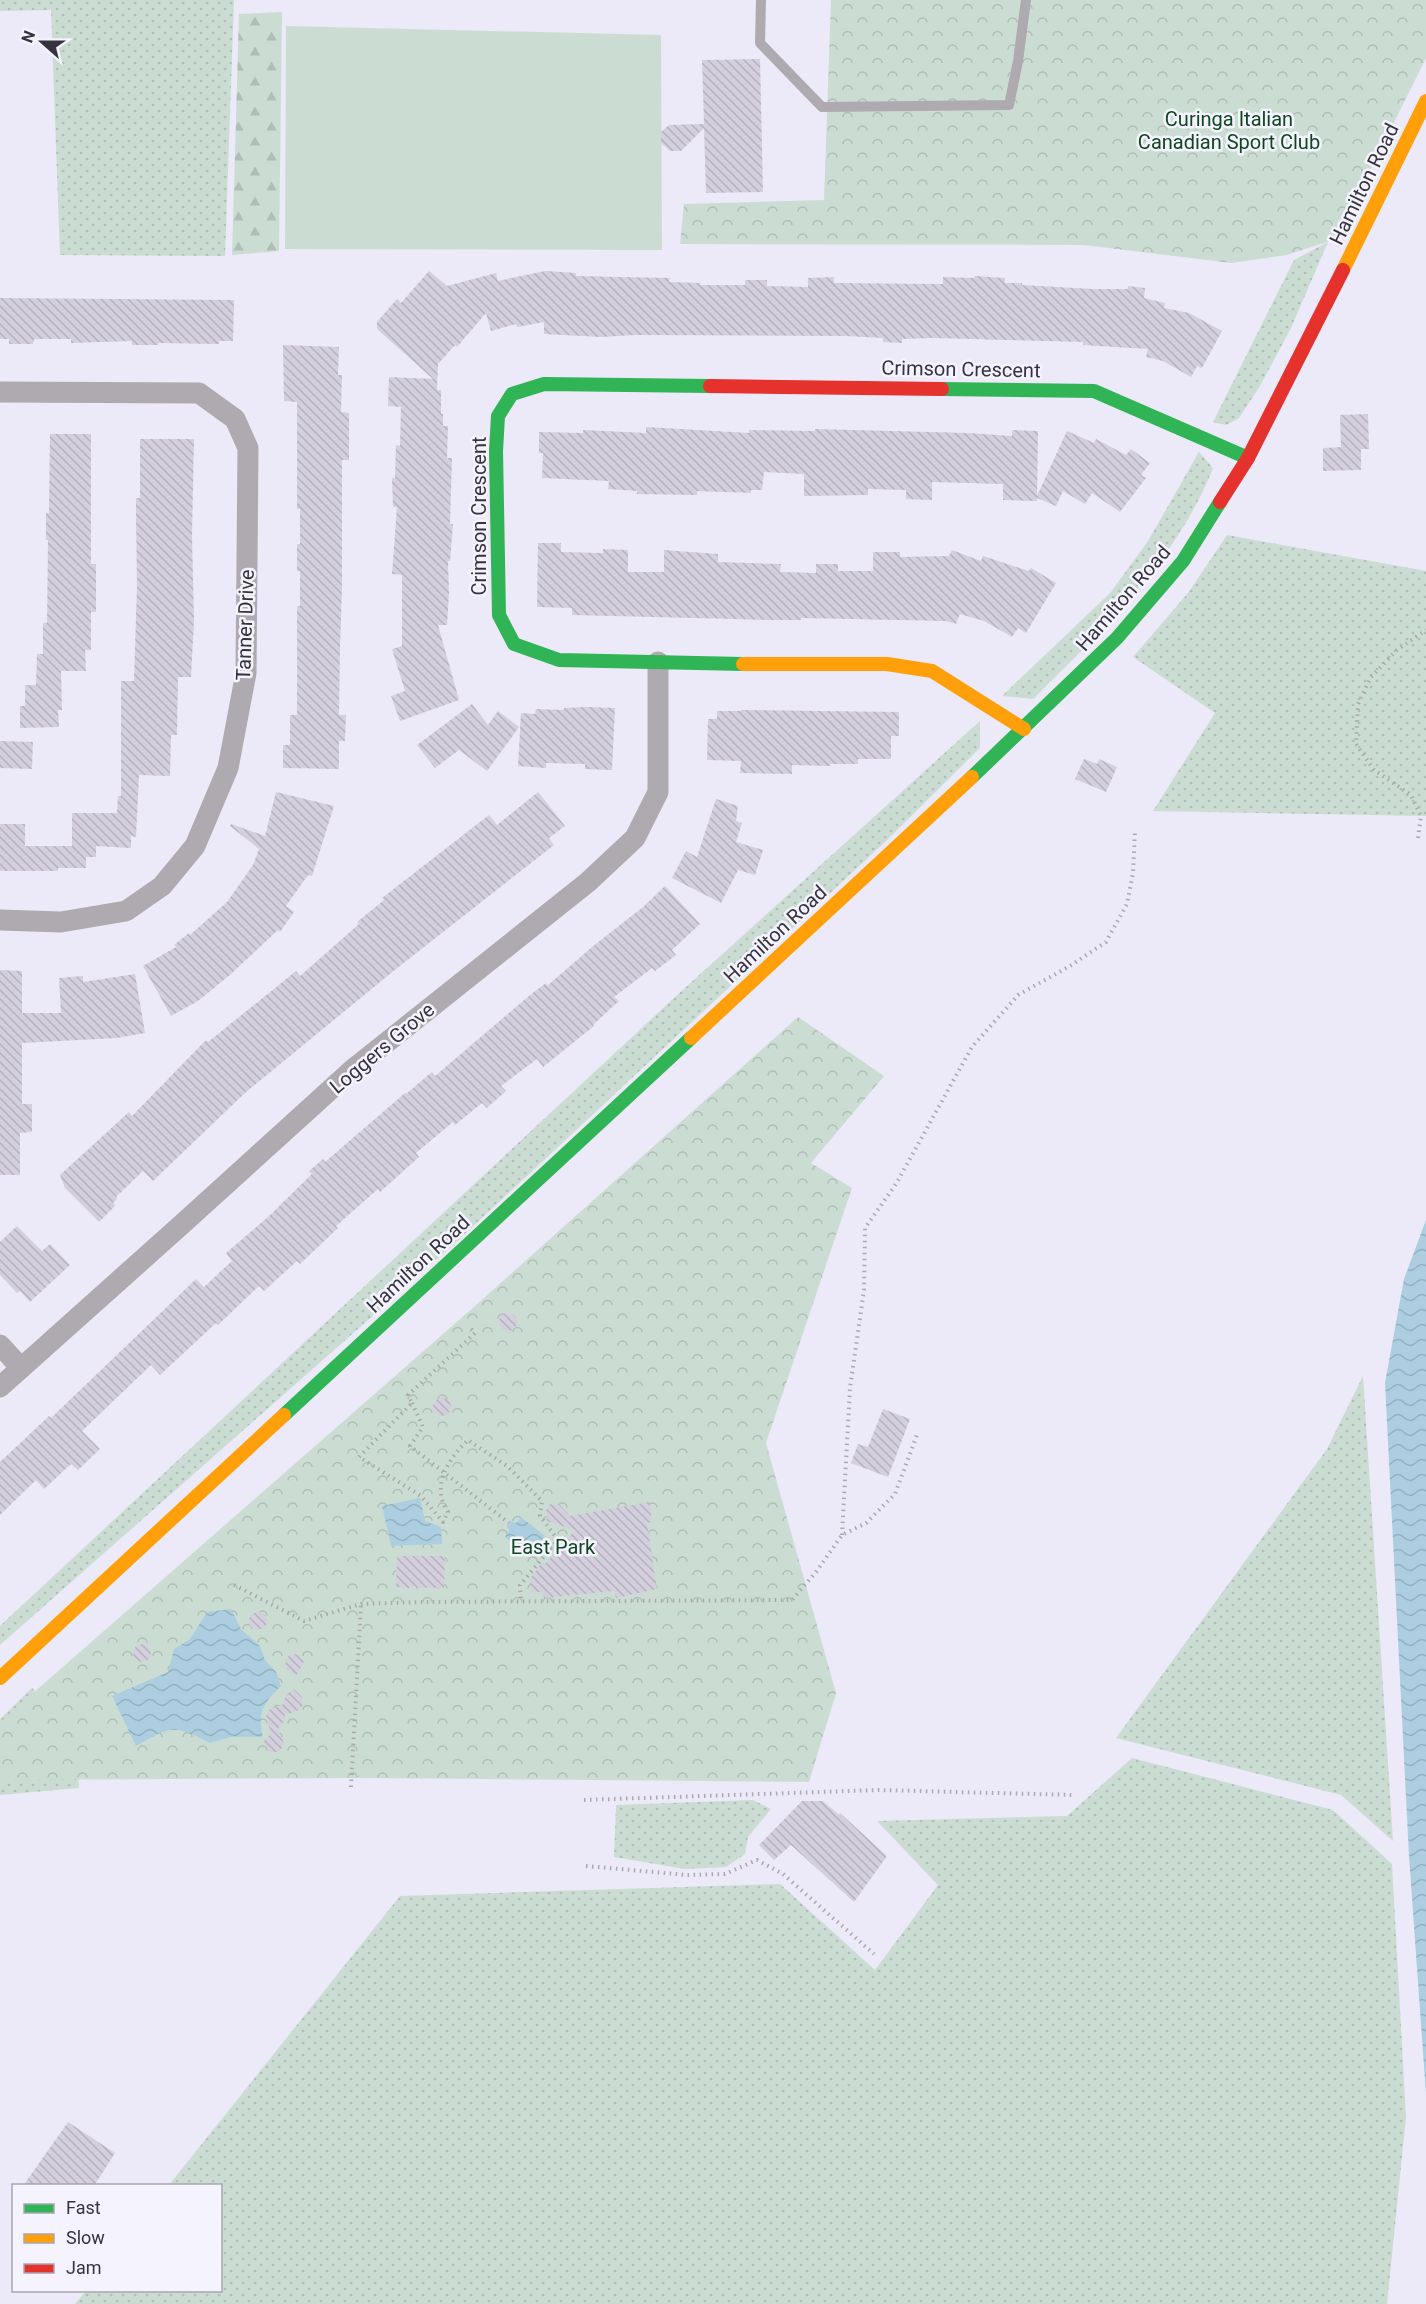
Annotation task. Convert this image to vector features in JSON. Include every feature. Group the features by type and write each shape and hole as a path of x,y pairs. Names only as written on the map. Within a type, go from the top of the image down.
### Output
{"main road":[{"name":"Hamilton Road","path":"0,1678 1024,729 1117,638 1183,561 1248,458 1299,361 1426,101"},
{"name":"Crimson Crescent","path":"1024,729 932,671 887,664 559,660 514,644 499,615 496,451 498,416 512,394 544,384 1094,391 1248,458"}],"street":[{"name":"Tanner Drive","path":"0,392 199,393 235,418 248,448 246,673 228,768 195,846 162,886 126,912 61,922 0,920"},
{"name":"Loggers Grove","path":"0,1387 352,1070 588,882 635,838 658,792 658,662"},
{"path":"0,1346 21,1368"}],"lane":[{"path":"761,0 760,43 822,107 1009,105 1018,61 1026,0"}],"path":[{"path":"1418,838 1421,816 1411,795 1374,770 1356,744 1358,704 1371,676 1397,650 1426,630"},
{"path":"842,1535 850,1388 864,1290 865,1228 896,1184 972,1047 1018,995 1070,966 1106,942 1127,904 1133,873 1135,829"},
{"path":"471,1329 475,1333 408,1395 423,1427 410,1446 509,1523"},
{"path":"412,1403 358,1456 421,1496 442,1522 448,1512 444,1506 440,1481 443,1472 468,1440 507,1466 542,1501 540,1516 558,1540 520,1585 520,1602"},
{"path":"234,1586 304,1621 361,1604 792,1600 816,1572 842,1535 866,1523 895,1494 918,1432"},
{"path":"351,1787 361,1604"},
{"path":"584,1800 878,1790 1074,1795"},
{"path":"586,1866 687,1875 725,1874 757,1860 783,1874 874,1954"}],"green space":[{"path":"0,0 234,0 225,256 60,255 51,10 0,11"},
{"name":"Curinga Italian Canadian Sport Club","path":"831,0 1426,0 1426,58 1336,239 1287,255 1231,263 1084,245 680,244 684,204 824,200"},
{"path":"282,12 279,251 232,255 239,14"},
{"path":"286,26 661,35 662,250 285,249"},
{"path":"1328,242 1291,328 1260,386 1239,418 1226,425 1213,422 1294,260"},
{"path":"1199,452 1213,468 1198,501 1180,533 1135,592 1110,621 1033,699 1002,696 1111,592 1148,541"},
{"path":"1227,535 1426,571 1426,816 1153,811 1215,713 1133,657 1188,593"},
{"path":"980,721 980,748 887,840 453,1245 0,1645 0,1626 675,997"},
{"name":"East Park","path":"798,1017 884,1076 811,1163 852,1188 766,1443 836,1693 809,1782 366,1778 0,1780 0,1722 475,1306"},
{"path":"1363,1376 1393,1841 1341,1795 1116,1738 1327,1449"},
{"path":"32,1688 53,1709 77,1758 79,1788 0,1795 0,1719"},
{"path":"1132,1758 1333,1810 1392,1864 1406,2117 1387,2304 75,2304 85,2292 222,2292 222,2184 170,2184 400,1896 780,1884 875,1970 938,1885 877,1821 1067,1816"},
{"path":"753,1800 771,1809 748,1837 745,1854 726,1867 685,1869 614,1857 616,1805"}],"water":[{"path":"1426,1220 1426,2094 1409,1856 1385,1383 1404,1279"},
{"path":"420,1498 425,1521 441,1527 442,1544 391,1546 382,1506"},
{"path":"521,1517 545,1536 540,1541 543,1547 539,1552 533,1550 529,1556 505,1537 509,1531 507,1526 510,1521 516,1523"},
{"path":"231,1609 241,1629 260,1646 265,1660 276,1672 281,1686 263,1709 261,1728 263,1737 231,1737 210,1743 179,1730 172,1730 157,1734 136,1746 112,1696 168,1672 174,1649 190,1639 207,1612"}],"building":[{"path":"760,59 763,192 706,193 704,128 681,151 670,151 661,143 661,132 669,125 704,124 702,60"},
{"path":"429,271 447,286 496,273 498,281 545,271 576,273 576,276 670,278 669,282 700,283 700,285 745,285 745,280 767,280 767,286 808,287 808,278 834,277 834,283 943,284 943,277 974,278 975,276 1005,278 1005,283 1022,283 1022,285 1092,289 1128,289 1128,286 1145,288 1144,298 1165,303 1164,308 1189,313 1222,331 1202,368 1197,366 1191,377 1163,361 1146,357 1148,349 1083,345 1083,342 932,338 902,339 902,343 883,342 883,338 846,336 635,335 601,337 544,334 544,322 517,327 516,324 491,331 486,313 457,347 455,345 438,364 437,390 441,390 443,426 448,426 447,458 452,458 450,524 453,524 450,561 448,561 447,625 438,625 459,700 400,721 391,696 405,691 392,649 402,646 402,575 392,574 397,507 393,507 392,478 395,478 396,445 400,446 401,407 388,406 389,377 433,379 377,329 377,322 397,299 401,303"},
{"path":"0,298 234,300 233,341 219,341 219,344 132,345 132,341 71,343 71,339 34,339 33,344 9,344 9,339 0,339"},
{"path":"283,345 339,347 338,375 342,375 341,412 349,413 349,460 342,460 339,715 346,715 345,741 339,741 339,769 283,768 283,745 290,745 290,715 297,715 297,606 300,606 300,571 297,571 297,544 300,544 300,509 297,509 297,402 284,401"},
{"path":"1368,414 1369,449 1361,449 1361,470 1323,471 1323,448 1341,447 1340,415"},
{"path":"646,427 749,433 749,430 815,431 815,429 1012,436 1012,430 1038,431 1037,496 1067,431 1094,443 1096,439 1126,455 1131,449 1150,463 1141,475 1146,478 1120,512 1092,493 1085,504 1063,491 1056,506 1037,498 1037,501 1003,500 1003,484 932,482 932,500 906,499 906,490 868,489 868,495 804,496 804,474 764,472 762,490 751,490 751,493 697,491 697,495 637,494 637,491 608,489 609,481 542,478 543,453 539,453 539,432 583,433 583,430 646,433"},
{"path":"50,434 91,434 91,564 96,564 96,612 91,612 91,650 85,650 86,671 61,671 62,710 58,710 59,727 20,728 20,706 25,706 25,685 36,685 37,654 43,654 43,623 47,623 46,513 49,513"},
{"path":"140,439 194,439 192,536 194,621 191,677 178,677 177,735 171,735 170,776 139,775 136,837 131,836 131,848 96,846 96,857 86,857 86,868 58,868 58,871 0,871 0,824 25,824 25,846 72,846 72,813 117,813 118,796 121,796 121,681 134,681 137,586 136,498 140,498"},
{"path":"538,543 561,543 561,552 603,553 603,549 628,550 628,572 664,572 664,550 718,554 718,562 781,564 780,572 816,573 816,564 838,564 838,571 873,571 873,552 900,552 900,557 949,556 952,550 981,561 983,556 1029,571 1031,568 1056,583 1026,633 1018,628 1012,637 984,621 960,614 956,624 946,621 572,615 572,608 537,607"},
{"path":"472,704 488,725 498,711 519,727 487,771 459,750 435,768 417,745"},
{"path":"564,708 615,708 612,770 585,769 585,764 546,763 546,768 518,766 521,713 535,714 536,709 564,710"},
{"path":"717,711 899,712 899,736 891,736 891,759 858,759 858,764 830,764 830,766 792,765 792,774 740,773 741,761 707,760 708,719 717,719"},
{"path":"0,741 33,742 32,769 0,768"},
{"path":"1084,759 1097,764 1099,759 1117,767 1106,792 1075,779"},
{"path":"276,792 334,806 312,876 308,875 286,906 294,912 280,932 278,930 198,1001 171,1016 143,966 176,947 174,945 189,933 190,935 227,902 253,865 259,849 230,826 231,824 265,836"},
{"path":"538,792 565,826 549,838 554,845 396,969 246,1092 153,1181 143,1171 116,1197 113,1203 115,1206 99,1222 65,1188 60,1175 129,1112 132,1116 206,1040 208,1042 296,971 300,976 359,924 357,922 384,900 382,898 489,815 497,825"},
{"path":"716,799 738,806 736,821 742,823 736,842 763,850 755,875 738,870 721,903 672,878 686,851 697,857"},
{"path":"665,886 700,924 672,950 676,955 655,971 652,968 614,997 619,1001 594,1026 543,1067 537,1059 501,1086 506,1091 487,1108 482,1103 455,1125 453,1122 416,1153 419,1157 380,1192 378,1189 336,1226 338,1228 300,1264 297,1261 264,1291 259,1286 160,1375 151,1365 82,1431 100,1449 78,1470 71,1464 44,1489 36,1480 0,1515 0,1462 49,1416 51,1418 196,1279 204,1287 232,1261 226,1253 268,1217 312,1174 309,1171 323,1159 325,1162 432,1072 435,1076 530,995 546,983 547,986 643,907"},
{"path":"0,970 22,971 22,1013 61,1013 59,978 83,976 83,982 135,974 145,1033 117,1038 22,1043 22,1104 32,1104 32,1132 20,1133 20,1175 0,1175"},
{"path":"17,1226 42,1251 50,1244 70,1265 30,1302 20,1291 17,1293 0,1275 0,1242"},
{"path":"504,1313 512,1313 517,1318 515,1329 504,1331 499,1326 499,1318"},
{"path":"438,1398 446,1398 451,1403 449,1414 438,1416 433,1411 433,1403"},
{"path":"883,1409 910,1419 888,1477 851,1463 858,1444 868,1447"},
{"path":"649,1502 652,1522 647,1523 657,1589 616,1598 614,1591 544,1598 543,1592 531,1592 530,1579 540,1565 546,1563 575,1530 544,1520 547,1519 545,1512 550,1504 560,1505 570,1516"},
{"path":"397,1556 445,1556 444,1588 396,1587"},
{"path":"254,1612 262,1612 267,1617 265,1628 254,1630 249,1625 249,1617"},
{"path":"138,1644 146,1644 151,1649 149,1660 138,1662 133,1657 133,1649"},
{"path":"289,1655 299,1655 304,1662 296,1676 285,1664"},
{"path":"294,1689 302,1697 302,1706 299,1710 285,1715 278,1729 284,1743 282,1748 279,1752 270,1752 263,1742 271,1733 267,1713 270,1709 284,1704 285,1698"},
{"path":"802,1801 823,1801 839,1815 840,1813 887,1856 854,1902 791,1845 774,1860 759,1845"},
{"path":"68,2122 115,2153 95,2184 24,2184"}],"traffic: fast":[{"path":"710,386 544,384 512,394 498,416 496,451 499,615 514,644 559,660 743,664"},
{"path":"942,389 1094,391 1248,458"},
{"path":"972,777 1117,638 1183,561 1220,502"},
{"path":"284,1415 691,1038"}],"traffic: slow":[{"path":"1343,270 1426,101"},
{"path":"743,664 887,664 932,671 1024,729"},
{"path":"691,1038 972,777"},
{"path":"0,1678 284,1415"}],"traffic: jam":[{"path":"1220,502 1248,458 1343,270"},
{"path":"710,386 942,389"}]}
